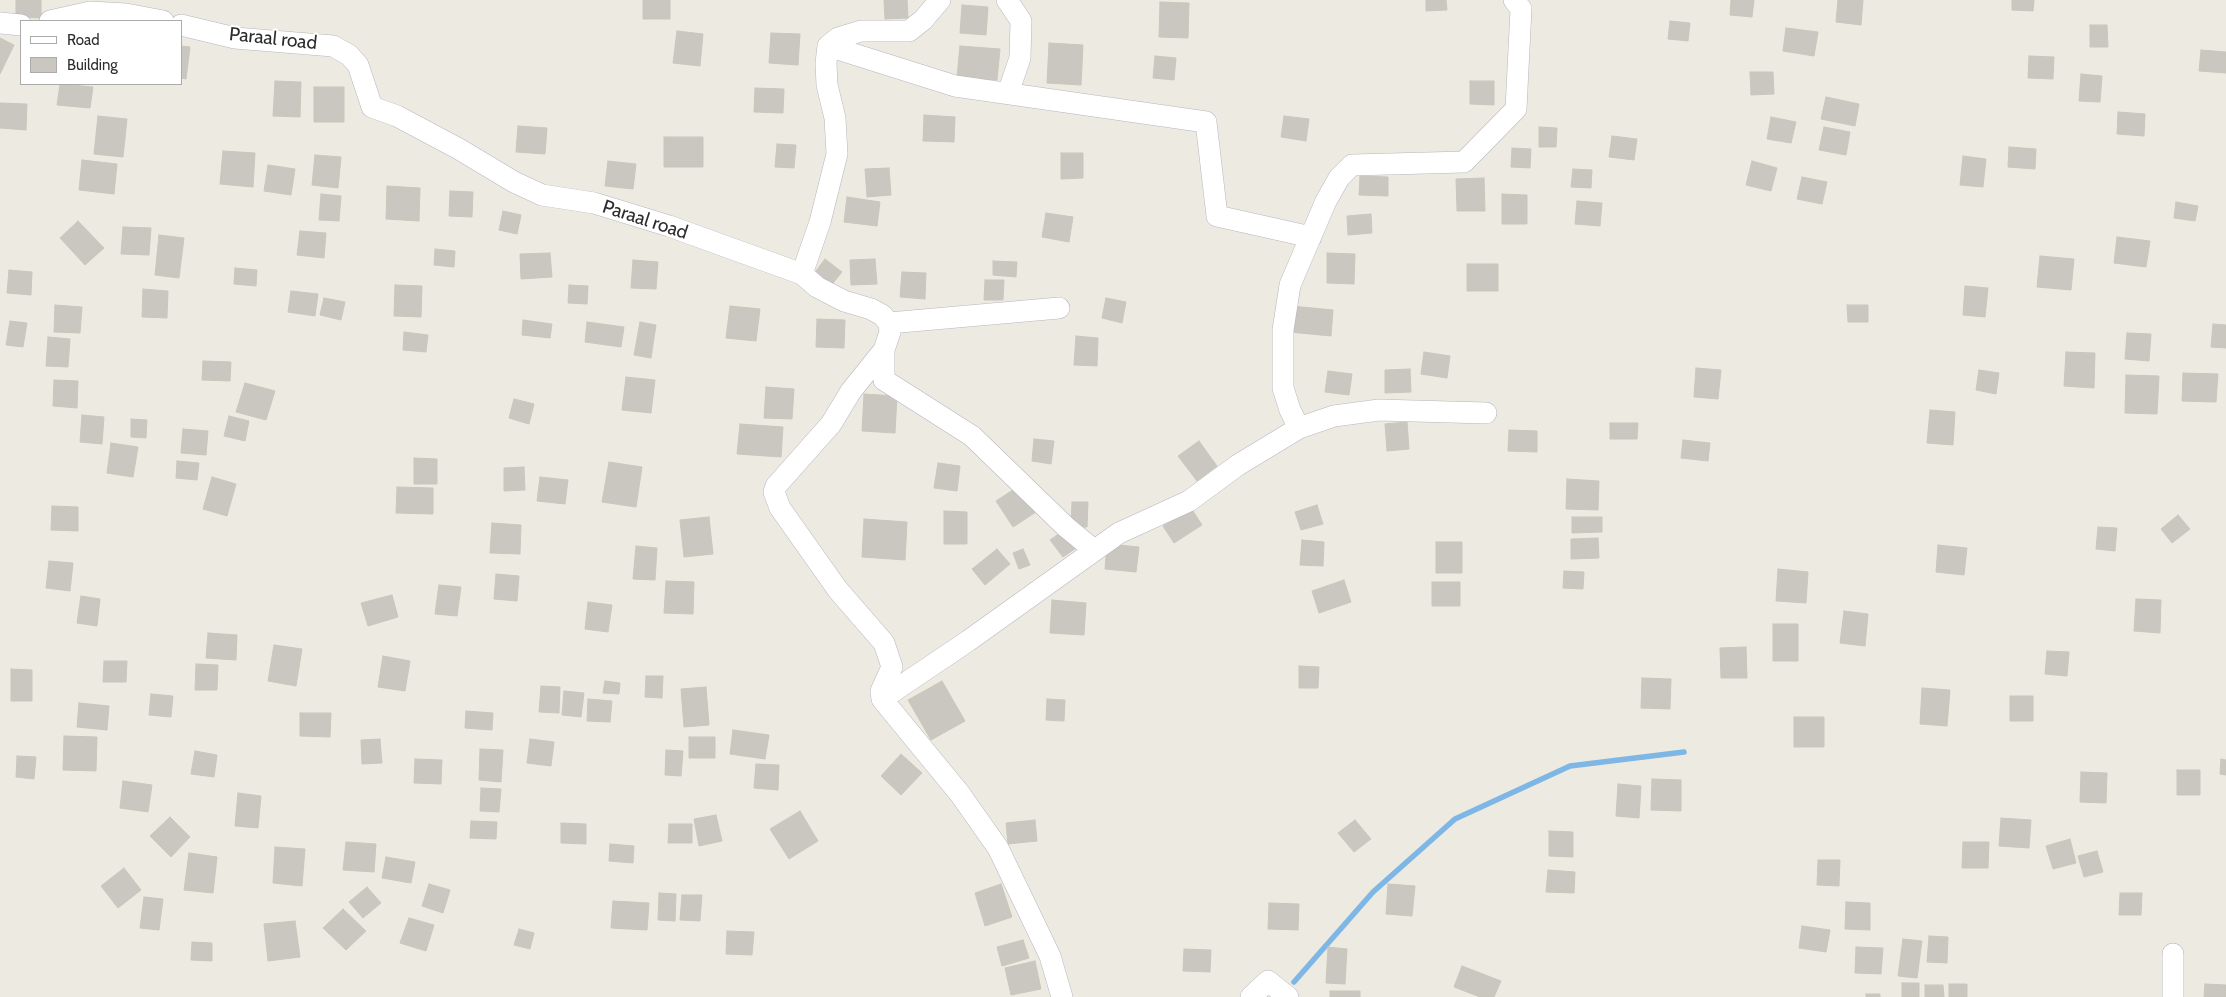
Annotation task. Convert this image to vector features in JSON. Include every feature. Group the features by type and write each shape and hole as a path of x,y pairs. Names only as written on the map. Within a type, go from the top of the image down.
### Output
{"street":[{"path":"802,274 820,222 837,154 835,118 827,85 826,63 828,46 838,38 861,30 909,31 923,20 940,0"},
{"path":"1007,0 1020,21 1020,58 1008,93"},
{"path":"1299,428 1290,410 1283,388 1283,330 1290,285 1338,178 1352,165 1464,162 1516,109 1521,9 1514,0"},
{"path":"54,20 90,12 126,14 158,20"},
{"path":"0,23 20,25"},
{"name":"Paraal road","path":"182,25 235,38 333,46 349,55 358,65 372,107 396,116 459,149 514,182 542,195 594,203 669,226 802,274 817,287 844,301 871,309 882,315 889,323"},
{"path":"828,46 954,86 1206,122 1217,216 1311,237"},
{"path":"1059,308 889,323 890,332 884,350 884,380 972,436 1066,527 1094,550"},
{"path":"884,350 851,391 831,424 776,486 774,492 780,508 838,590 884,643 892,667 881,691 882,699 960,794 998,848 1050,956 1062,997"},
{"path":"882,699 968,641 1119,533 1189,501 1238,465 1299,428 1334,416 1379,410 1486,413"},
{"path":"2173,954 2173,997"},
{"path":"1251,997 1268,981 1288,997"}],"building":[{"path":"16,0 41,0 41,18 16,17"},
{"path":"643,0 670,0 670,19 643,19"},
{"path":"884,0 907,0 908,18 885,19"},
{"path":"1426,0 1446,0 1447,10 1426,11"},
{"path":"1731,0 1754,0 1752,17 1730,15"},
{"path":"1838,0 1863,0 1861,25 1836,22"},
{"path":"2012,0 2034,0 2033,11 2012,10"},
{"path":"1160,2 1189,3 1188,38 1159,37"},
{"path":"962,5 988,7 986,35 960,33"},
{"path":"1670,21 1690,23 1688,41 1668,39"},
{"path":"2090,25 2107,25 2108,47 2090,47"},
{"path":"1786,28 1818,32 1814,56 1783,51"},
{"path":"677,31 703,34 700,66 673,63"},
{"path":"771,33 800,34 798,65 769,63"},
{"path":"0,38 14,45 0,74"},
{"path":"1049,43 1083,45 1081,85 1047,83"},
{"path":"182,46 190,47 186,79 182,78"},
{"path":"960,46 1000,49 997,80 957,77"},
{"path":"2201,50 2226,52 2226,73 2199,71"},
{"path":"1155,56 1176,58 1174,80 1153,78"},
{"path":"2029,56 2054,57 2053,79 2028,78"},
{"path":"1750,72 1773,72 1774,94 1751,95"},
{"path":"2081,74 2102,76 2100,102 2079,101"},
{"path":"275,81 301,82 300,117 273,116"},
{"path":"1470,81 1494,81 1494,105 1470,104"},
{"path":"60,85 93,87 90,108 57,105"},
{"path":"314,87 344,87 344,122 314,122"},
{"path":"755,88 784,89 783,113 754,112"},
{"path":"1826,97 1859,104 1855,126 1821,119"},
{"path":"0,103 27,104 26,130 0,128"},
{"path":"2118,112 2145,114 2144,136 2117,134"},
{"path":"924,115 955,117 954,142 923,141"},
{"path":"98,116 127,119 123,157 94,154"},
{"path":"1284,116 1309,119 1306,141 1281,137"},
{"path":"1771,117 1796,122 1791,143 1767,139"},
{"path":"518,126 547,128 545,154 516,152"},
{"path":"1539,127 1557,128 1556,147 1539,147"},
{"path":"1824,127 1850,132 1846,155 1819,150"},
{"path":"1612,136 1637,139 1634,160 1609,157"},
{"path":"664,137 703,137 703,167 664,167"},
{"path":"777,144 796,145 794,168 775,167"},
{"path":"2009,147 2036,149 2035,169 2008,167"},
{"path":"1512,148 1531,149 1530,168 1511,167"},
{"path":"223,151 255,153 253,187 220,184"},
{"path":"1061,153 1083,153 1083,178 1061,179"},
{"path":"315,155 341,157 338,188 312,185"},
{"path":"1963,156 1986,159 1983,187 1960,185"},
{"path":"82,160 117,164 114,194 79,190"},
{"path":"608,161 636,164 633,189 605,186"},
{"path":"1752,161 1777,168 1771,191 1746,185"},
{"path":"268,165 295,169 291,195 264,191"},
{"path":"889,168 891,195 867,197 865,169"},
{"path":"1573,169 1592,170 1591,188 1571,187"},
{"path":"1360,176 1388,177 1388,196 1359,195"},
{"path":"1802,177 1827,182 1822,204 1797,199"},
{"path":"1484,178 1485,211 1457,211 1456,179"},
{"path":"387,186 420,188 419,221 386,219"},
{"path":"450,191 473,192 472,217 449,216"},
{"path":"321,194 341,196 339,221 319,220"},
{"path":"1502,194 1527,195 1527,224 1502,224"},
{"path":"847,197 880,202 877,226 844,222"},
{"path":"1577,201 1602,203 1600,226 1575,224"},
{"path":"2176,202 2198,206 2195,221 2174,218"},
{"path":"503,211 521,215 517,234 499,230"},
{"path":"1046,213 1073,217 1069,242 1042,237"},
{"path":"1371,214 1372,233 1348,235 1347,216"},
{"path":"78,221 104,248 85,265 60,238"},
{"path":"123,227 151,228 149,255 121,254"},
{"path":"300,231 326,233 324,258 297,255"},
{"path":"159,235 184,238 179,278 155,275"},
{"path":"2117,237 2150,241 2146,267 2114,263"},
{"path":"435,249 455,251 454,267 434,265"},
{"path":"550,253 552,277 521,279 520,254"},
{"path":"1327,253 1355,254 1354,284 1327,283"},
{"path":"2040,256 2074,259 2071,290 2037,287"},
{"path":"825,259 842,272 829,288 813,275"},
{"path":"875,259 877,284 851,285 850,260"},
{"path":"633,260 658,262 656,289 631,288"},
{"path":"993,261 1017,262 1016,277 993,275"},
{"path":"1467,264 1498,264 1498,291 1467,291"},
{"path":"235,268 257,270 256,286 234,284"},
{"path":"9,270 32,272 31,295 7,293"},
{"path":"902,272 926,273 925,299 900,297"},
{"path":"985,280 1004,280 1003,300 984,300"},
{"path":"395,285 422,286 421,317 394,316"},
{"path":"569,285 588,286 587,304 568,303"},
{"path":"1965,286 1988,288 1985,317 1963,315"},
{"path":"143,289 168,291 167,318 142,317"},
{"path":"291,291 318,294 315,316 288,312"},
{"path":"324,298 345,302 341,320 320,315"},
{"path":"1106,298 1126,302 1122,323 1102,318"},
{"path":"55,305 82,307 80,333 54,332"},
{"path":"1847,305 1868,305 1868,322 1848,322"},
{"path":"730,306 760,309 756,341 726,338"},
{"path":"1291,306 1333,310 1331,336 1289,332"},
{"path":"817,319 845,320 844,348 816,347"},
{"path":"523,320 552,324 550,338 522,335"},
{"path":"10,321 27,323 23,347 6,345"},
{"path":"587,322 624,327 621,347 585,342"},
{"path":"640,322 656,325 651,358 634,355"},
{"path":"2213,324 2226,325 2226,348 2211,347"},
{"path":"404,332 428,335 426,352 403,350"},
{"path":"2127,333 2151,334 2149,361 2125,359"},
{"path":"1076,336 1098,338 1097,366 1074,365"},
{"path":"48,337 70,339 68,367 46,366"},
{"path":"1424,352 1450,356 1447,378 1421,374"},
{"path":"2066,352 2095,353 2094,388 2064,386"},
{"path":"203,361 231,362 230,381 202,380"},
{"path":"1696,368 1721,370 1718,399 1694,397"},
{"path":"1410,369 1411,392 1385,393 1385,370"},
{"path":"1979,370 1999,373 1996,394 1976,390"},
{"path":"1328,371 1352,374 1349,395 1325,392"},
{"path":"2183,373 2218,374 2216,402 2182,401"},
{"path":"2126,375 2159,376 2157,414 2125,413"},
{"path":"626,377 655,380 651,413 622,410"},
{"path":"54,380 78,381 77,408 53,406"},
{"path":"245,383 275,391 266,420 236,412"},
{"path":"766,387 794,389 792,419 764,418"},
{"path":"864,394 897,396 895,433 862,431"},
{"path":"514,399 534,404 529,424 509,418"},
{"path":"1930,410 1955,412 1953,445 1927,443"},
{"path":"82,415 104,417 102,444 80,442"},
{"path":"229,416 249,421 245,441 224,436"},
{"path":"131,419 147,420 146,438 131,437"},
{"path":"1407,422 1409,449 1387,451 1385,424"},
{"path":"1610,423 1638,423 1637,439 1610,439"},
{"path":"740,424 783,427 781,457 737,454"},
{"path":"183,429 208,431 206,455 181,453"},
{"path":"1509,430 1537,431 1537,452 1508,451"},
{"path":"1034,439 1054,441 1051,464 1032,461"},
{"path":"1683,440 1710,443 1708,461 1681,458"},
{"path":"1199,441 1217,466 1197,481 1178,456"},
{"path":"111,443 138,447 133,477 107,473"},
{"path":"414,458 437,459 437,484 414,484"},
{"path":"177,461 199,463 197,480 176,478"},
{"path":"609,462 642,467 636,507 602,502"},
{"path":"938,463 960,466 957,491 934,488"},
{"path":"524,467 525,490 504,491 504,468"},
{"path":"212,477 236,484 227,516 203,509"},
{"path":"540,477 568,480 565,504 537,501"},
{"path":"1567,479 1599,481 1598,510 1566,509"},
{"path":"1019,486 1036,512 1013,527 996,501"},
{"path":"397,487 433,488 433,514 396,513"},
{"path":"1072,502 1088,502 1087,527 1071,527"},
{"path":"1317,505 1323,524 1301,530 1295,512"},
{"path":"52,506 78,507 78,531 51,530"},
{"path":"1191,508 1202,525 1174,543 1163,526"},
{"path":"944,511 967,512 967,544 944,544"},
{"path":"2178,515 2190,529 2172,543 2161,529"},
{"path":"709,517 713,554 684,557 680,520"},
{"path":"1572,517 1602,517 1602,532 1572,533"},
{"path":"864,519 907,522 905,560 862,557"},
{"path":"492,523 521,525 520,554 490,553"},
{"path":"2098,527 2117,528 2115,551 2096,549"},
{"path":"1063,531 1076,548 1063,557 1050,540"},
{"path":"1598,538 1599,558 1571,559 1571,539"},
{"path":"1302,540 1324,542 1323,566 1300,565"},
{"path":"1436,542 1462,542 1462,573 1436,573"},
{"path":"1107,544 1139,547 1136,572 1105,569"},
{"path":"1938,545 1967,548 1964,575 1936,572"},
{"path":"636,546 657,548 655,580 633,579"},
{"path":"997,549 1010,564 985,585 972,569"},
{"path":"1023,549 1030,565 1019,569 1013,553"},
{"path":"49,561 73,563 70,591 46,588"},
{"path":"1778,569 1808,572 1806,603 1776,601"},
{"path":"1564,571 1584,572 1583,589 1563,588"},
{"path":"496,574 519,576 517,601 494,599"},
{"path":"1344,580 1351,602 1319,613 1312,591"},
{"path":"666,581 694,582 693,614 664,613"},
{"path":"1432,582 1460,582 1460,606 1432,606"},
{"path":"439,585 461,587 457,616 435,614"},
{"path":"392,595 398,617 368,626 361,603"},
{"path":"81,596 100,599 97,626 77,623"},
{"path":"2136,599 2161,600 2160,633 2134,631"},
{"path":"1052,600 1086,603 1084,635 1050,633"},
{"path":"588,602 612,605 608,632 585,629"},
{"path":"1844,611 1868,614 1865,646 1840,643"},
{"path":"1773,624 1798,624 1798,661 1773,661"},
{"path":"208,633 237,635 236,660 206,658"},
{"path":"274,645 302,649 296,686 268,681"},
{"path":"1746,647 1747,678 1721,678 1720,648"},
{"path":"2047,651 2069,652 2067,676 2045,674"},
{"path":"383,656 410,661 405,691 378,687"},
{"path":"104,661 127,661 126,682 103,682"},
{"path":"196,664 218,665 217,690 195,690"},
{"path":"1299,666 1319,667 1318,688 1299,688"},
{"path":"11,669 32,670 32,701 11,701"},
{"path":"646,676 663,676 662,698 645,697"},
{"path":"1642,678 1671,679 1670,709 1641,708"},
{"path":"605,681 620,683 619,694 603,693"},
{"path":"942,681 965,721 931,740 908,700"},
{"path":"541,686 560,687 559,713 539,712"},
{"path":"706,687 709,725 684,727 681,689"},
{"path":"1922,688 1950,690 1947,726 1920,724"},
{"path":"564,691 584,693 581,717 562,715"},
{"path":"151,694 173,696 171,717 149,715"},
{"path":"2010,696 2033,696 2033,721 2010,721"},
{"path":"588,699 612,701 610,722 587,721"},
{"path":"1047,699 1065,700 1064,721 1046,720"},
{"path":"79,703 109,706 107,730 77,727"},
{"path":"466,711 493,713 492,730 465,728"},
{"path":"300,713 331,713 330,737 300,736"},
{"path":"1794,717 1824,717 1824,747 1794,747"},
{"path":"733,730 769,735 765,759 730,754"},
{"path":"64,736 97,737 96,771 63,770"},
{"path":"689,737 715,737 715,758 689,758"},
{"path":"380,739 382,763 362,764 361,740"},
{"path":"530,739 554,742 551,766 527,763"},
{"path":"480,749 503,750 501,782 479,780"},
{"path":"666,750 683,751 681,776 665,775"},
{"path":"195,751 217,755 214,777 191,774"},
{"path":"901,754 922,773 901,795 881,776"},
{"path":"17,756 36,757 34,779 16,777"},
{"path":"415,759 442,760 441,784 414,783"},
{"path":"2221,759 2226,760 2226,775 2220,774"},
{"path":"756,764 779,765 778,790 754,788"},
{"path":"2177,770 2200,770 2200,795 2177,795"},
{"path":"2081,772 2107,773 2106,803 2080,802"},
{"path":"1652,779 1681,780 1681,811 1651,810"},
{"path":"123,781 152,785 148,812 120,808"},
{"path":"1618,784 1641,786 1639,818 1616,816"},
{"path":"481,788 501,789 499,812 480,811"},
{"path":"238,793 261,796 258,828 235,826"},
{"path":"800,811 818,841 789,859 770,829"},
{"path":"716,815 722,841 699,846 694,819"},
{"path":"170,817 190,837 171,857 150,836"},
{"path":"2001,818 2031,820 2029,848 1999,846"},
{"path":"1035,820 1037,841 1008,844 1006,823"},
{"path":"1355,820 1371,839 1354,852 1338,833"},
{"path":"471,821 497,822 496,839 470,838"},
{"path":"561,823 586,824 586,844 561,843"},
{"path":"669,824 692,824 692,843 668,843"},
{"path":"1549,831 1573,832 1573,857 1549,856"},
{"path":"2070,839 2076,863 2053,869 2046,846"},
{"path":"346,842 376,844 374,872 343,870"},
{"path":"1963,842 1989,842 1988,868 1962,868"},
{"path":"610,844 634,846 633,863 609,861"},
{"path":"275,847 305,849 302,886 273,883"},
{"path":"2097,851 2103,872 2084,877 2078,856"},
{"path":"189,853 217,857 213,893 184,890"},
{"path":"386,857 415,862 411,883 382,878"},
{"path":"1818,860 1840,860 1839,886 1817,885"},
{"path":"124,868 141,890 118,908 101,886"},
{"path":"1548,870 1575,872 1574,893 1546,892"},
{"path":"429,884 450,890 443,913 422,906"},
{"path":"1001,884 1012,917 985,926 975,893"},
{"path":"1388,884 1415,886 1412,916 1386,914"},
{"path":"367,887 381,903 363,918 349,902"},
{"path":"659,893 676,894 675,921 658,920"},
{"path":"2120,893 2142,893 2141,915 2119,915"},
{"path":"682,895 702,895 700,921 680,920"},
{"path":"144,897 163,899 159,930 140,928"},
{"path":"613,901 649,903 647,930 611,928"},
{"path":"1846,902 1870,903 1870,930 1845,929"},
{"path":"1269,903 1299,904 1298,930 1268,929"},
{"path":"343,909 366,931 346,950 323,928"},
{"path":"409,918 434,925 426,951 400,943"},
{"path":"295,921 300,957 268,961 264,924"},
{"path":"1802,926 1830,930 1826,952 1799,948"},
{"path":"519,929 534,933 530,949 514,945"},
{"path":"727,931 754,932 752,955 726,954"},
{"path":"1929,936 1948,937 1947,963 1927,962"},
{"path":"1903,939 1922,941 1917,978 1898,976"},
{"path":"1023,940 1029,958 1002,966 997,947"},
{"path":"192,942 212,943 212,961 191,960"},
{"path":"1328,947 1347,949 1345,984 1326,983"},
{"path":"1856,947 1883,948 1881,974 1855,973"},
{"path":"1184,949 1211,950 1210,972 1183,971"},
{"path":"1035,961 1041,989 1011,995 1005,968"},
{"path":"1462,966 1501,981 1494,997 1480,997 1454,987"},
{"path":"1902,983 1919,983 1919,997 1902,997"},
{"path":"1949,984 1967,984 1967,997 1949,997"},
{"path":"2205,984 2226,985 2226,997 2204,997"},
{"path":"1925,985 1943,985 1944,997 1925,997"},
{"path":"1330,991 1360,991 1360,997 1330,997"},
{"path":"1866,994 1880,994 1880,997 1866,997"}],"waterway":[{"path":"1294,982 1373,892 1455,819 1570,766 1684,752"}]}
